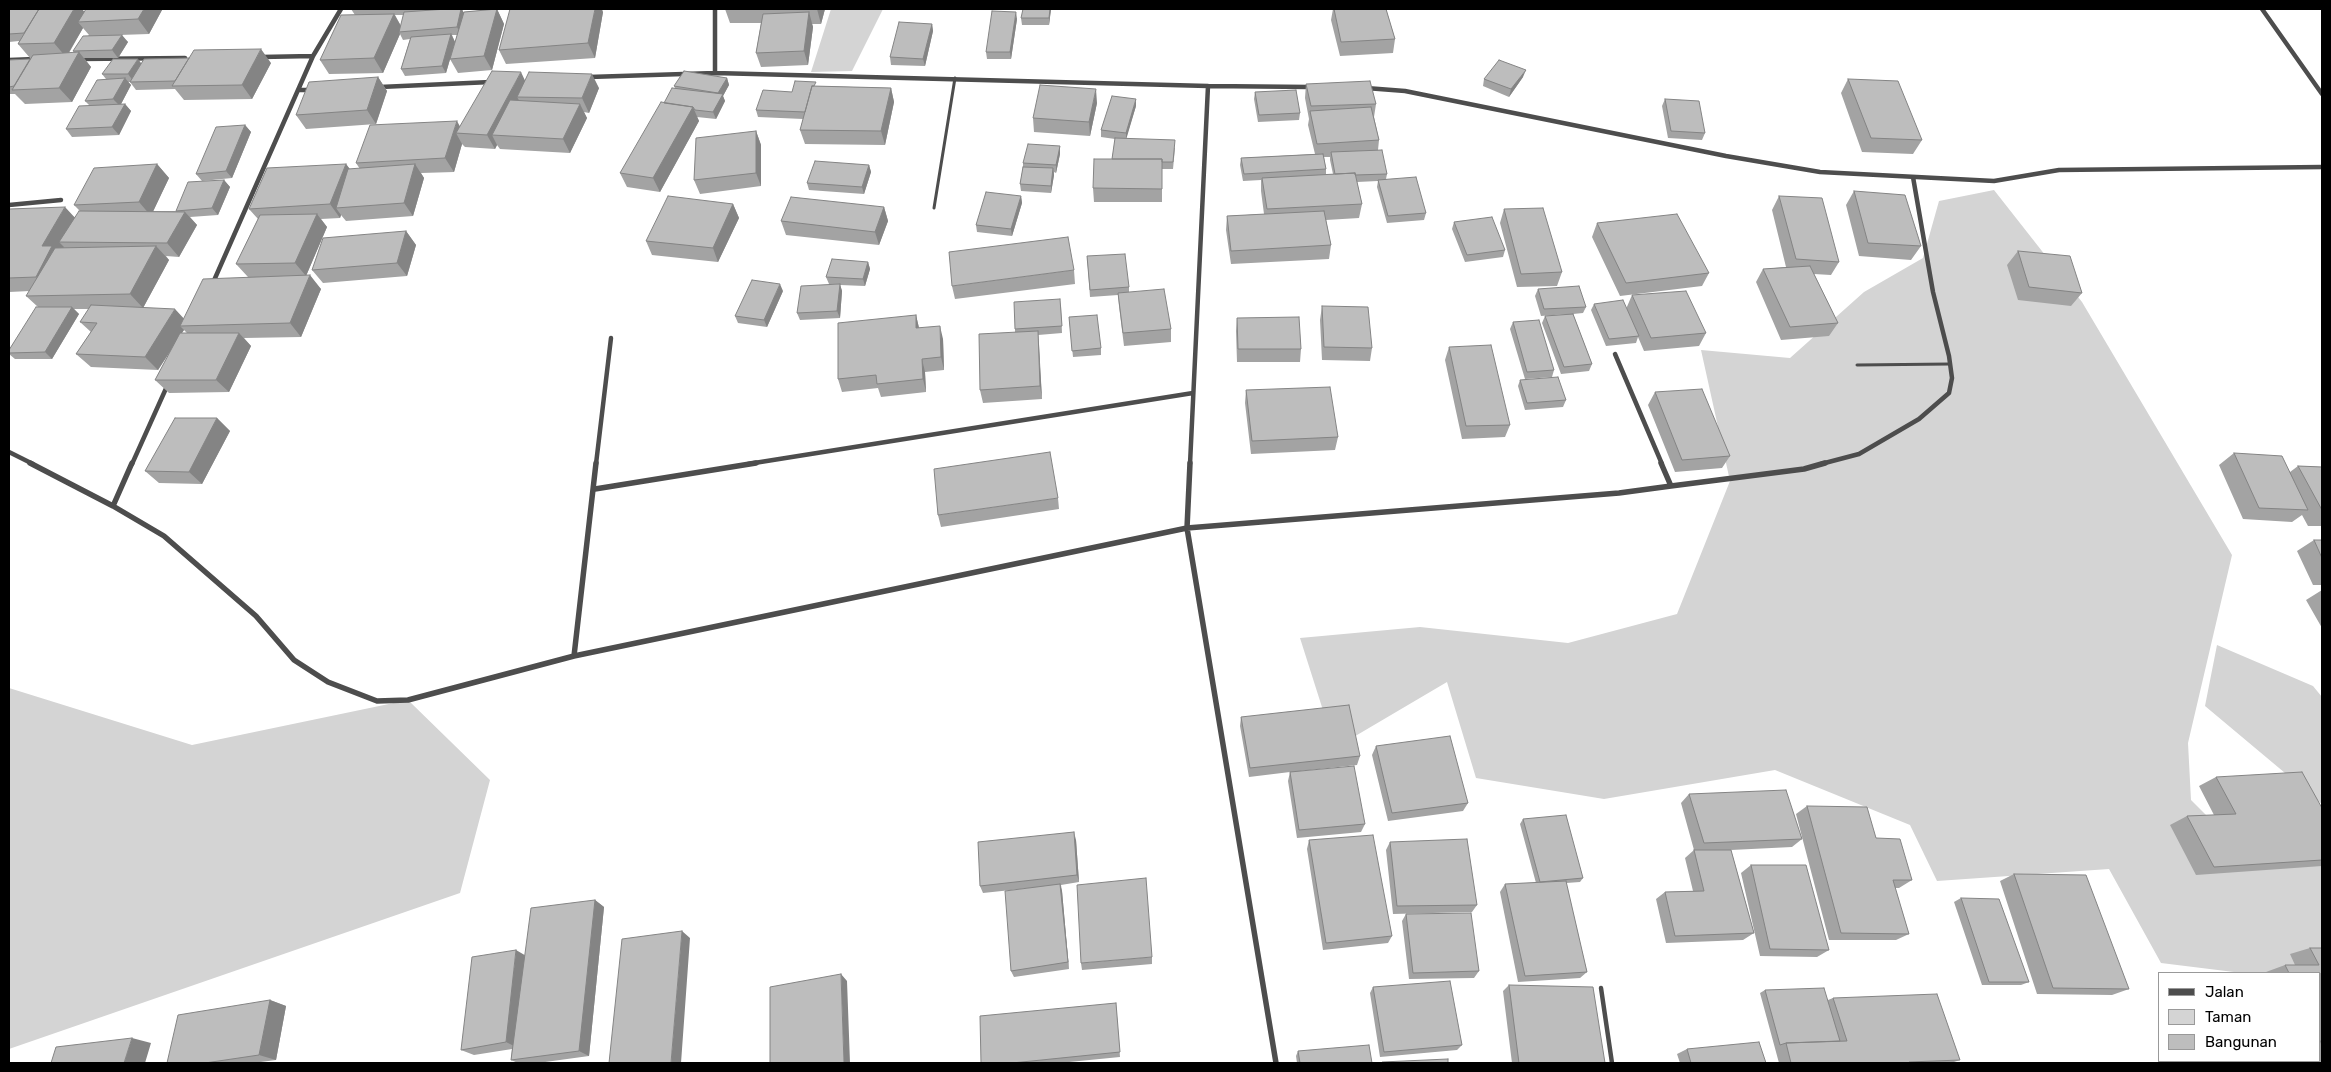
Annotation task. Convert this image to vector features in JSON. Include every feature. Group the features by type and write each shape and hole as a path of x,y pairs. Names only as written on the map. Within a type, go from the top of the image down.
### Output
{"street":[{"path":"210,289 313,56 341,9"},
{"path":"715,9 715,73"},
{"path":"2262,9 2322,94"},
{"path":"254,57 313,56"},
{"path":"77,59 195,58"},
{"path":"9,60 38,59"},
{"path":"586,78 715,73 1208,86 1317,86"},
{"path":"378,87 497,82"},
{"path":"1208,86 1188,528 1276,1063"},
{"path":"1356,87 1405,91 1717,154 1811,170 1994,181 2059,170 2322,167"},
{"path":"299,90 319,89"},
{"path":"9,452 113,506 164,536 256,616 294,660 328,682 378,701 408,700 574,656 1188,528 1609,494 1804,469 1858,454 1896,434 1935,407 1949,393 1952,386 1950,364 1933,292 1912,177"},
{"path":"9,205 61,200"},
{"path":"574,656 595,489 611,338"},
{"path":"1615,354 1671,486"},
{"path":"113,506 170,380"},
{"path":"595,489 1193,393"}],"lane":[{"path":"934,208 955,78"},
{"path":"1857,366 1950,364"},
{"path":"1601,988 1612,1063"}],"green space":[{"path":"831,9 883,9 852,71 811,72"},
{"path":"1994,190 2082,302 2232,555 2188,743 2191,800 2230,839 2322,853 2322,959 2304,972 2234,972 2161,963 2109,869 1937,881 1910,825 1775,770 1604,799 1476,778 1447,682 1335,748 1300,638 1420,627 1568,643 1677,614 1730,481 1701,350 1790,358 1864,292 1923,258 1939,201"},
{"path":"2217,645 2313,686 2322,697 2322,804 2205,706"},
{"path":"9,688 192,745 408,700 490,780 460,893 9,1049"}],"building":[{"path":"10,9 39,9 24,33 9,34"},
{"path":"39,9 74,9 54,43 18,44"},
{"path":"86,9 144,9 138,19 78,22"},
{"path":"461,9 457,27 399,32 404,12"},
{"path":"497,9 484,56 450,59 464,12"},
{"path":"510,9 595,9 588,43 499,50"},
{"path":"1023,9 1050,9 1049,18 1021,18"},
{"path":"1334,9 1386,9 1395,39 1341,42"},
{"path":"992,11 1016,12 1010,52 986,52"},
{"path":"809,12 804,51 756,53 763,14"},
{"path":"394,14 374,58 320,60 341,15"},
{"path":"899,22 932,24 923,59 890,57"},
{"path":"451,34 442,66 401,69 411,37"},
{"path":"122,35 112,50 73,51 83,36"},
{"path":"261,49 242,85 172,86 194,50"},
{"path":"79,52 59,88 12,90 33,55"},
{"path":"189,58 175,81 130,82 144,59"},
{"path":"30,59 14,86 9,87 9,60"},
{"path":"113,59 138,59 128,74 102,74"},
{"path":"1499,60 1526,70 1511,89 1484,79"},
{"path":"492,71 521,72 487,135 456,133"},
{"path":"684,71 727,78 718,93 674,86"},
{"path":"529,72 592,74 582,98 517,97"},
{"path":"378,77 367,110 296,115 309,82"},
{"path":"125,78 113,99 85,101 97,80"},
{"path":"1848,79 1898,81 1922,140 1871,138"},
{"path":"795,81 816,82 812,86 805,112 756,110 763,90 792,92"},
{"path":"1370,81 1376,104 1311,106 1306,84"},
{"path":"1040,85 1096,89 1089,122 1033,118"},
{"path":"812,86 891,88 881,131 800,130"},
{"path":"672,88 723,94 713,112 695,110 693,107 664,103"},
{"path":"1296,90 1300,113 1259,115 1255,92"},
{"path":"1112,96 1136,99 1126,133 1101,130"},
{"path":"1665,99 1699,101 1705,133 1671,131"},
{"path":"510,100 580,104 563,139 492,135"},
{"path":"661,102 693,107 653,178 620,173"},
{"path":"125,104 112,127 66,129 79,106"},
{"path":"1371,107 1379,140 1317,144 1310,111"},
{"path":"457,121 445,158 356,163 370,125"},
{"path":"245,125 226,171 196,174 216,127"},
{"path":"756,131 756,173 694,180 696,138"},
{"path":"1115,138 1175,140 1173,162 1162,162 1162,159 1112,159"},
{"path":"1028,144 1060,146 1056,165 1023,163"},
{"path":"1382,150 1387,174 1335,174 1331,152"},
{"path":"1323,154 1326,169 1244,174 1241,158"},
{"path":"1094,159 1162,159 1162,189 1093,188"},
{"path":"815,161 869,165 862,187 807,183"},
{"path":"157,164 139,202 74,205 94,168"},
{"path":"346,164 330,204 249,209 267,168"},
{"path":"415,164 404,203 336,208 348,169"},
{"path":"1023,167 1053,168 1051,186 1020,184"},
{"path":"1355,173 1362,204 1267,209 1262,178"},
{"path":"1416,177 1426,213 1388,216 1378,180"},
{"path":"224,180 212,208 176,211 188,182"},
{"path":"1854,191 1905,195 1921,246 1868,243"},
{"path":"986,192 1021,196 1011,229 976,225"},
{"path":"668,196 733,204 713,248 646,241"},
{"path":"1779,196 1822,198 1839,262 1796,259"},
{"path":"791,197 884,207 875,232 781,221"},
{"path":"65,207 42,246 52,246 36,277 9,278 9,209"},
{"path":"1543,208 1562,272 1521,274 1504,209"},
{"path":"79,211 185,212 167,243 59,242"},
{"path":"1324,211 1331,245 1231,251 1227,216"},
{"path":"317,214 295,263 236,264 260,215"},
{"path":"1677,214 1709,273 1626,283 1597,223"},
{"path":"1492,217 1505,250 1467,255 1454,222"},
{"path":"406,231 397,263 312,270 323,238"},
{"path":"1068,237 1074,270 952,286 949,252"},
{"path":"156,246 130,294 26,296 55,248"},
{"path":"2018,251 2070,256 2082,293 2029,287"},
{"path":"1125,254 1129,287 1090,290 1087,256"},
{"path":"832,259 868,262 863,279 826,277"},
{"path":"1810,266 1838,323 1790,327 1763,269"},
{"path":"310,275 290,323 180,326 203,279"},
{"path":"752,280 780,284 764,320 735,316"},
{"path":"840,284 837,311 797,313 801,286"},
{"path":"1579,286 1586,307 1544,309 1538,289"},
{"path":"1164,289 1171,329 1123,333 1118,293"},
{"path":"1686,291 1706,333 1651,338 1632,295"},
{"path":"1060,299 1062,326 1015,329 1014,302"},
{"path":"1623,300 1639,336 1609,339 1594,304"},
{"path":"91,305 175,309 145,357 76,354 97,323 80,322"},
{"path":"1322,306 1368,307 1372,348 1324,347"},
{"path":"36,307 72,307 45,352 9,353 9,350"},
{"path":"1573,314 1592,364 1564,367 1545,316"},
{"path":"916,315 916,328 940,326 941,357 922,359 923,379 877,384 876,375 838,379 838,323"},
{"path":"1097,315 1101,348 1072,351 1069,317"},
{"path":"1299,317 1301,349 1238,349 1237,318"},
{"path":"1539,320 1554,370 1527,372 1513,322"},
{"path":"1038,331 1040,386 980,390 979,334"},
{"path":"180,333 239,333 216,380 155,380"},
{"path":"1491,345 1510,425 1466,426 1449,347"},
{"path":"1558,377 1566,400 1527,403 1520,380"},
{"path":"1330,387 1338,437 1252,441 1246,390"},
{"path":"1702,389 1730,456 1682,460 1655,392"},
{"path":"175,418 217,418 189,472 145,471"},
{"path":"1050,452 1058,498 938,515 934,469"},
{"path":"2234,453 2282,456 2308,510 2259,508"},
{"path":"2298,466 2322,467 2322,510"},
{"path":"2314,540 2322,540 2322,558"},
{"path":"1349,705 1360,756 1250,768 1241,717"},
{"path":"1450,736 1468,803 1392,813 1376,746"},
{"path":"1354,766 1365,824 1299,830 1290,772"},
{"path":"2302,772 2322,808 2322,860 2214,867 2187,816 2236,814 2216,777"},
{"path":"1786,790 1802,839 1704,843 1689,794"},
{"path":"1807,806 1867,807 1876,838 1900,839 1912,880 1893,880 1909,934 1841,933"},
{"path":"1566,815 1583,878 1540,882 1523,819"},
{"path":"1074,832 1077,875 980,886 978,842"},
{"path":"1373,835 1392,936 1326,943 1309,840"},
{"path":"1467,839 1477,905 1397,906 1390,842"},
{"path":"1694,850 1731,850 1754,933 1675,936 1665,892 1704,891"},
{"path":"1751,865 1806,865 1829,950 1770,949"},
{"path":"2014,874 2086,875 2129,989 2053,988"},
{"path":"1146,878 1152,957 1081,963 1077,885"},
{"path":"1566,881 1587,972 1525,976 1505,884"},
{"path":"1060,884 1068,962 1011,971 1005,891"},
{"path":"1961,898 1999,899 2029,982 1989,982"},
{"path":"595,900 579,1051 511,1060 531,908"},
{"path":"1471,913 1479,971 1413,973 1406,914"},
{"path":"682,931 671,1063 609,1063 622,939"},
{"path":"2310,948 2322,948 2322,1045 2321,972 2288,972 2285,965 2319,965"},
{"path":"516,950 506,1042 461,1050 472,957"},
{"path":"841,974 844,1063 770,1063 770,987"},
{"path":"1450,981 1462,1045 1384,1052 1373,987"},
{"path":"1509,985 1593,987 1605,1063 1519,1063"},
{"path":"1824,988 1840,1041 1786,1043 1780,1045 1765,990"},
{"path":"1937,994 1960,1060 1909,1063 1791,1063 1786,1043 1847,1041 1833,998"},
{"path":"270,1000 259,1055 205,1063 167,1063 178,1015"},
{"path":"1116,1003 1120,1052 1012,1063 981,1063 980,1016"},
{"path":"132,1038 124,1063 51,1063 56,1047"},
{"path":"1759,1042 1766,1063 1691,1063 1687,1049"},
{"path":"1369,1045 1372,1063 1300,1063 1298,1051"},
{"path":"1448,1059 1448,1063 1382,1063 1382,1062"},
{"path":"2220,1062 2280,1063 2220,1063"}]}
